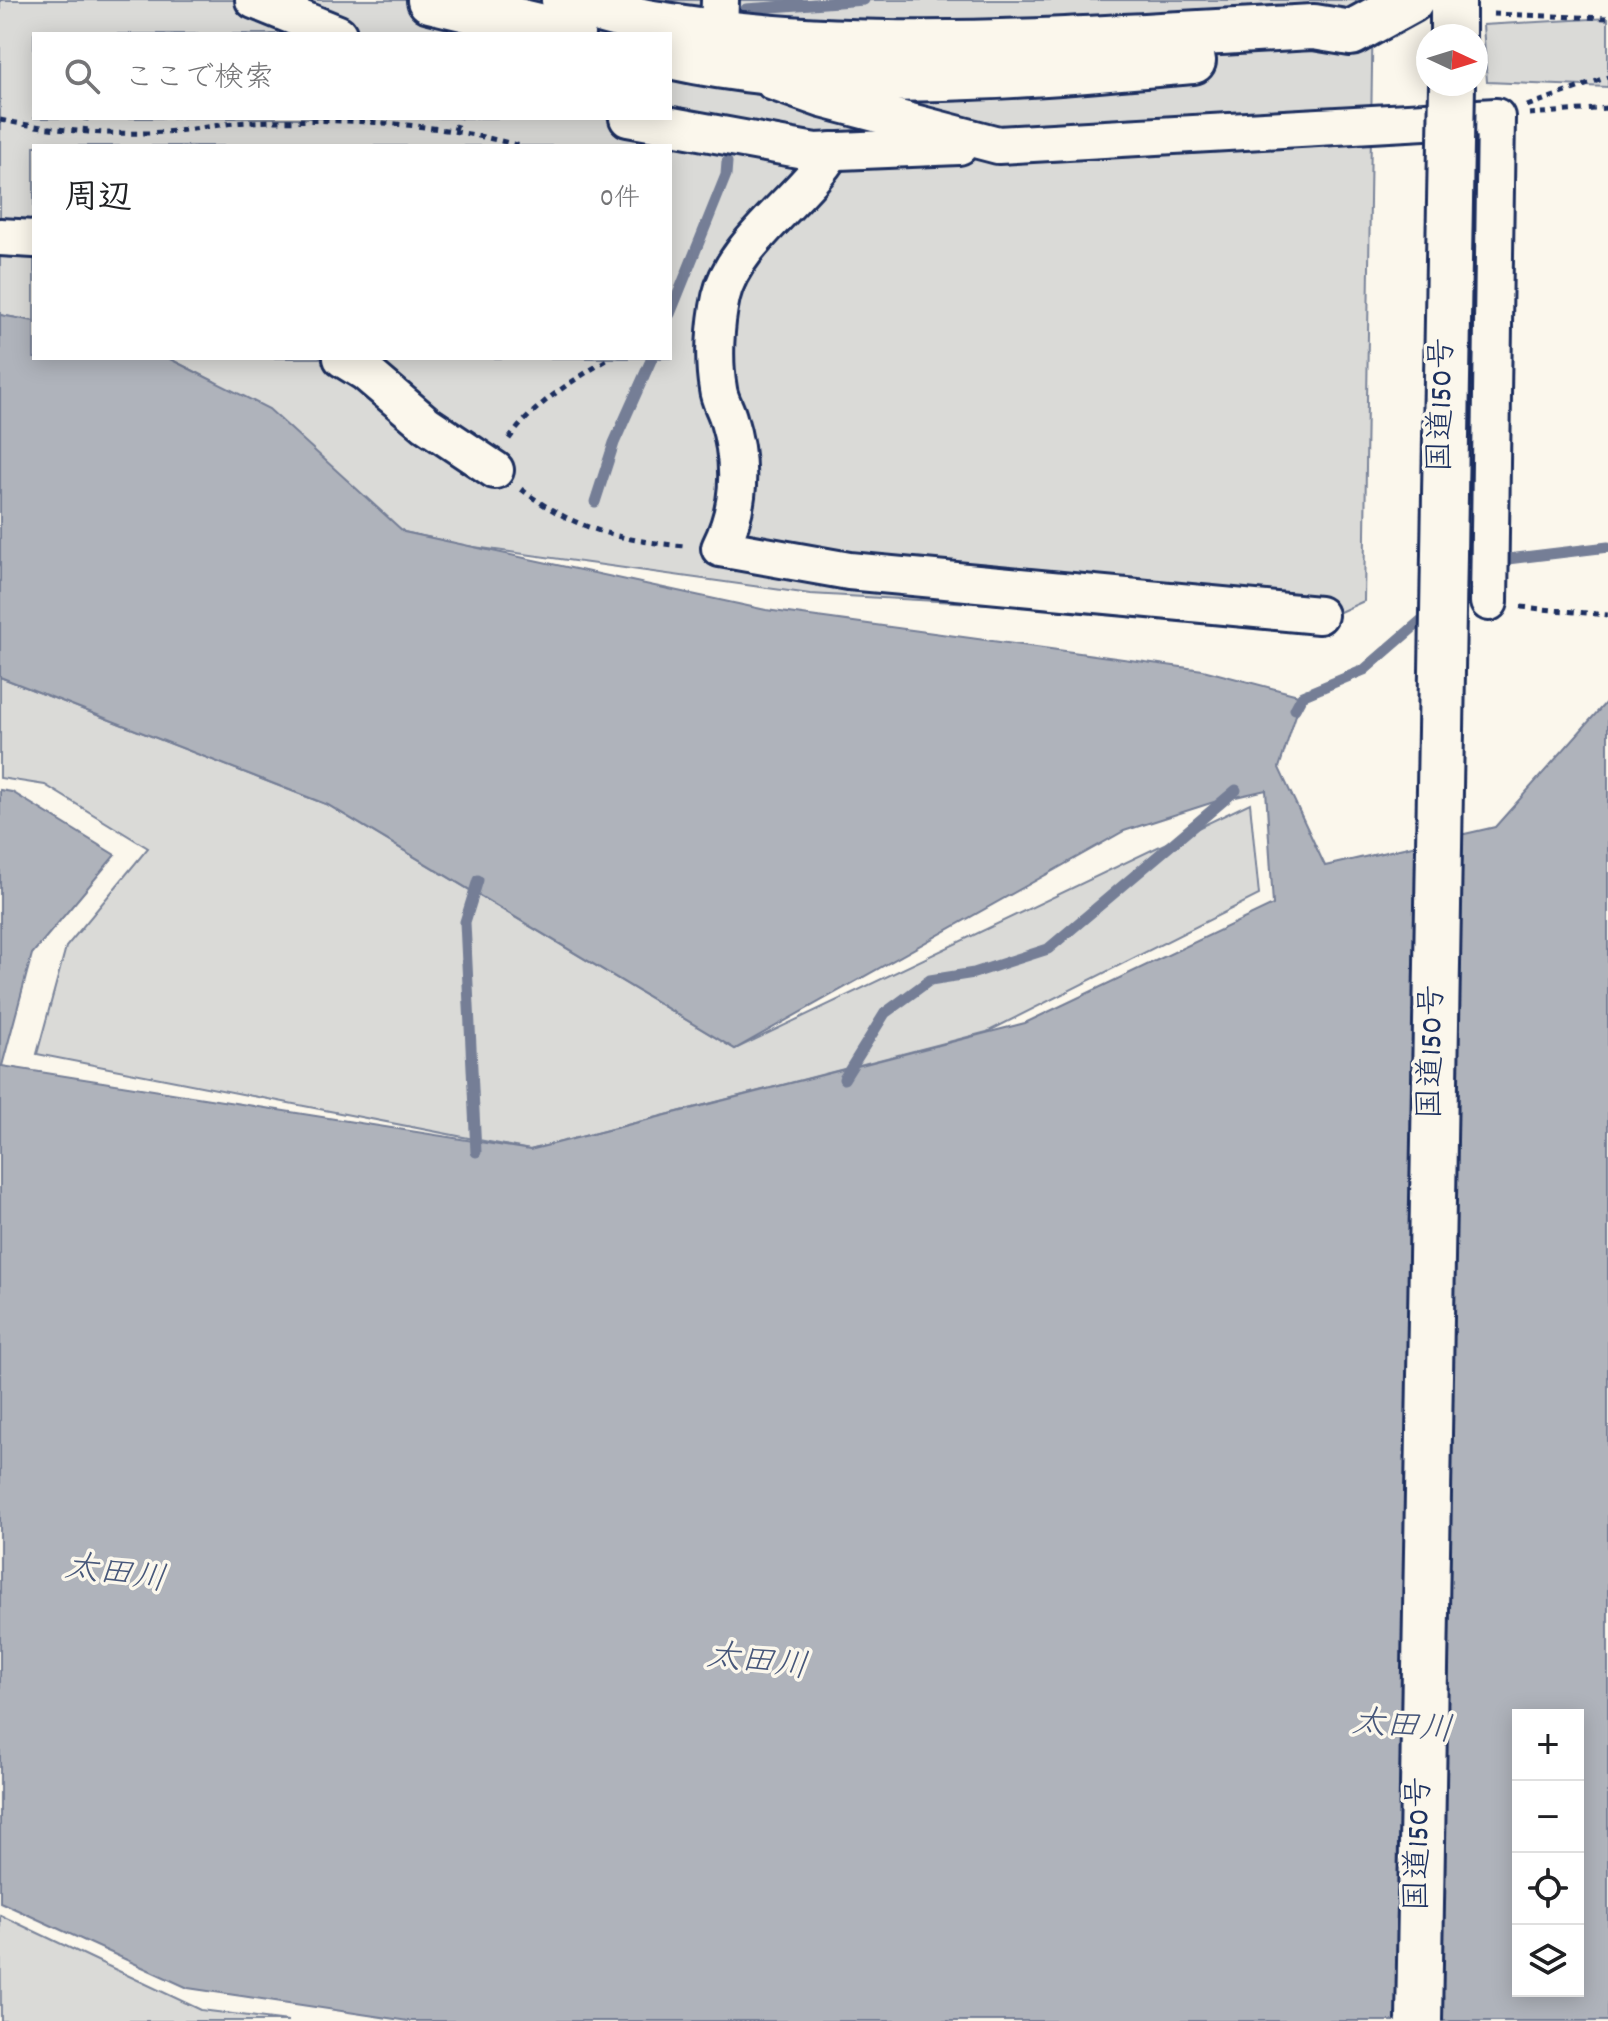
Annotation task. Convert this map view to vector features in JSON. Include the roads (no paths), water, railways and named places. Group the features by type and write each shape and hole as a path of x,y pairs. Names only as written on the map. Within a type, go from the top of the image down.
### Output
{"main road":[{"path":"430,0 564,32"},
{"path":"564,0 650,23 721,32 814,39 998,42 1314,27 1351,33 1411,0"},
{"path":"672,55 721,32"},
{"name":"国道150号","path":"1419,2021 1452,96"}],"street":[{"path":"254,0 333,32"},
{"path":"721,32 822,99 998,145"},
{"path":"639,120 815,152 998,145 1496,117 1489,602"},
{"path":"832,151 819,172 744,254 722,294 716,352 718,391 729,420 739,489 732,524 720,548 849,571 1319,615"},
{"path":"0,237 32,239"},
{"path":"345,360 365,372 426,424 495,470"}],"water":[{"name":"太田川","path":"0,315 32,321 32,360 172,360 269,409 404,532 766,610 1203,670 1302,696 1279,768 1325,866 1495,827 1608,700 1608,2021 408,2021 188,1988 0,1902 0,790 12,792 115,855 32,954 2,1066 530,1150 1025,1023 1273,905 1266,790 1214,802 1124,831 735,1049 328,805 0,677"}],"waterway":[{"path":"746,9 864,0"},
{"path":"672,309 726,175 727,162"},
{"path":"595,502 614,443 651,360"},
{"path":"1456,590 1491,561 1608,547"},
{"path":"1295,709 1302,696 1364,670 1431,612"},
{"path":"844,1079 885,1013 930,980 974,973 1048,949 1236,790"},
{"path":"476,1152 465,922 478,880"}]}
